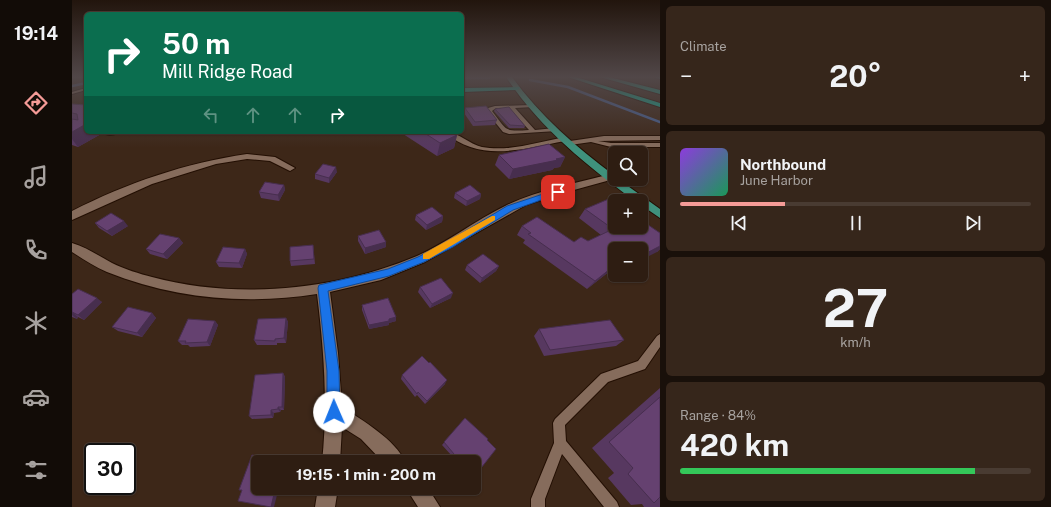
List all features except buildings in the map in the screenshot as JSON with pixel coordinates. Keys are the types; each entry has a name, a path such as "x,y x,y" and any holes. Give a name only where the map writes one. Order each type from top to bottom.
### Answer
{"highway":[{"path":"646,101 660,105"}],"main road":[{"path":"527,101 567,141 608,175"},
{"path":"623,186 660,214"}],"street":[{"path":"72,216 127,189 203,164 262,156 279,159 290,168"},
{"path":"72,248 107,268 135,279 205,293 246,294 323,288 389,272 421,260 520,204 608,178"},
{"path":"323,288 333,371 334,412 331,455"},
{"path":"334,412 367,433 389,455"},
{"path":"325,507 327,495"},
{"path":"421,495 430,507"}],"lane":[{"path":"517,116 531,106"},
{"path":"533,131 517,116 490,109 501,122 505,131 511,133 555,130"},
{"path":"452,134 480,148 503,149 604,138 660,138"},
{"path":"590,140 611,145 660,145"},
{"path":"538,507 538,499 560,443 559,422 605,378 641,365 660,339"},
{"path":"560,443 612,507"}],"waterway":[{"path":"604,101 660,122"}],"slow traffic":[{"path":"426,257 492,218"}],"route":[{"path":"334,412 330,337 323,288 349,283 389,272 421,260 510,208 532,199 558,192"}]}
